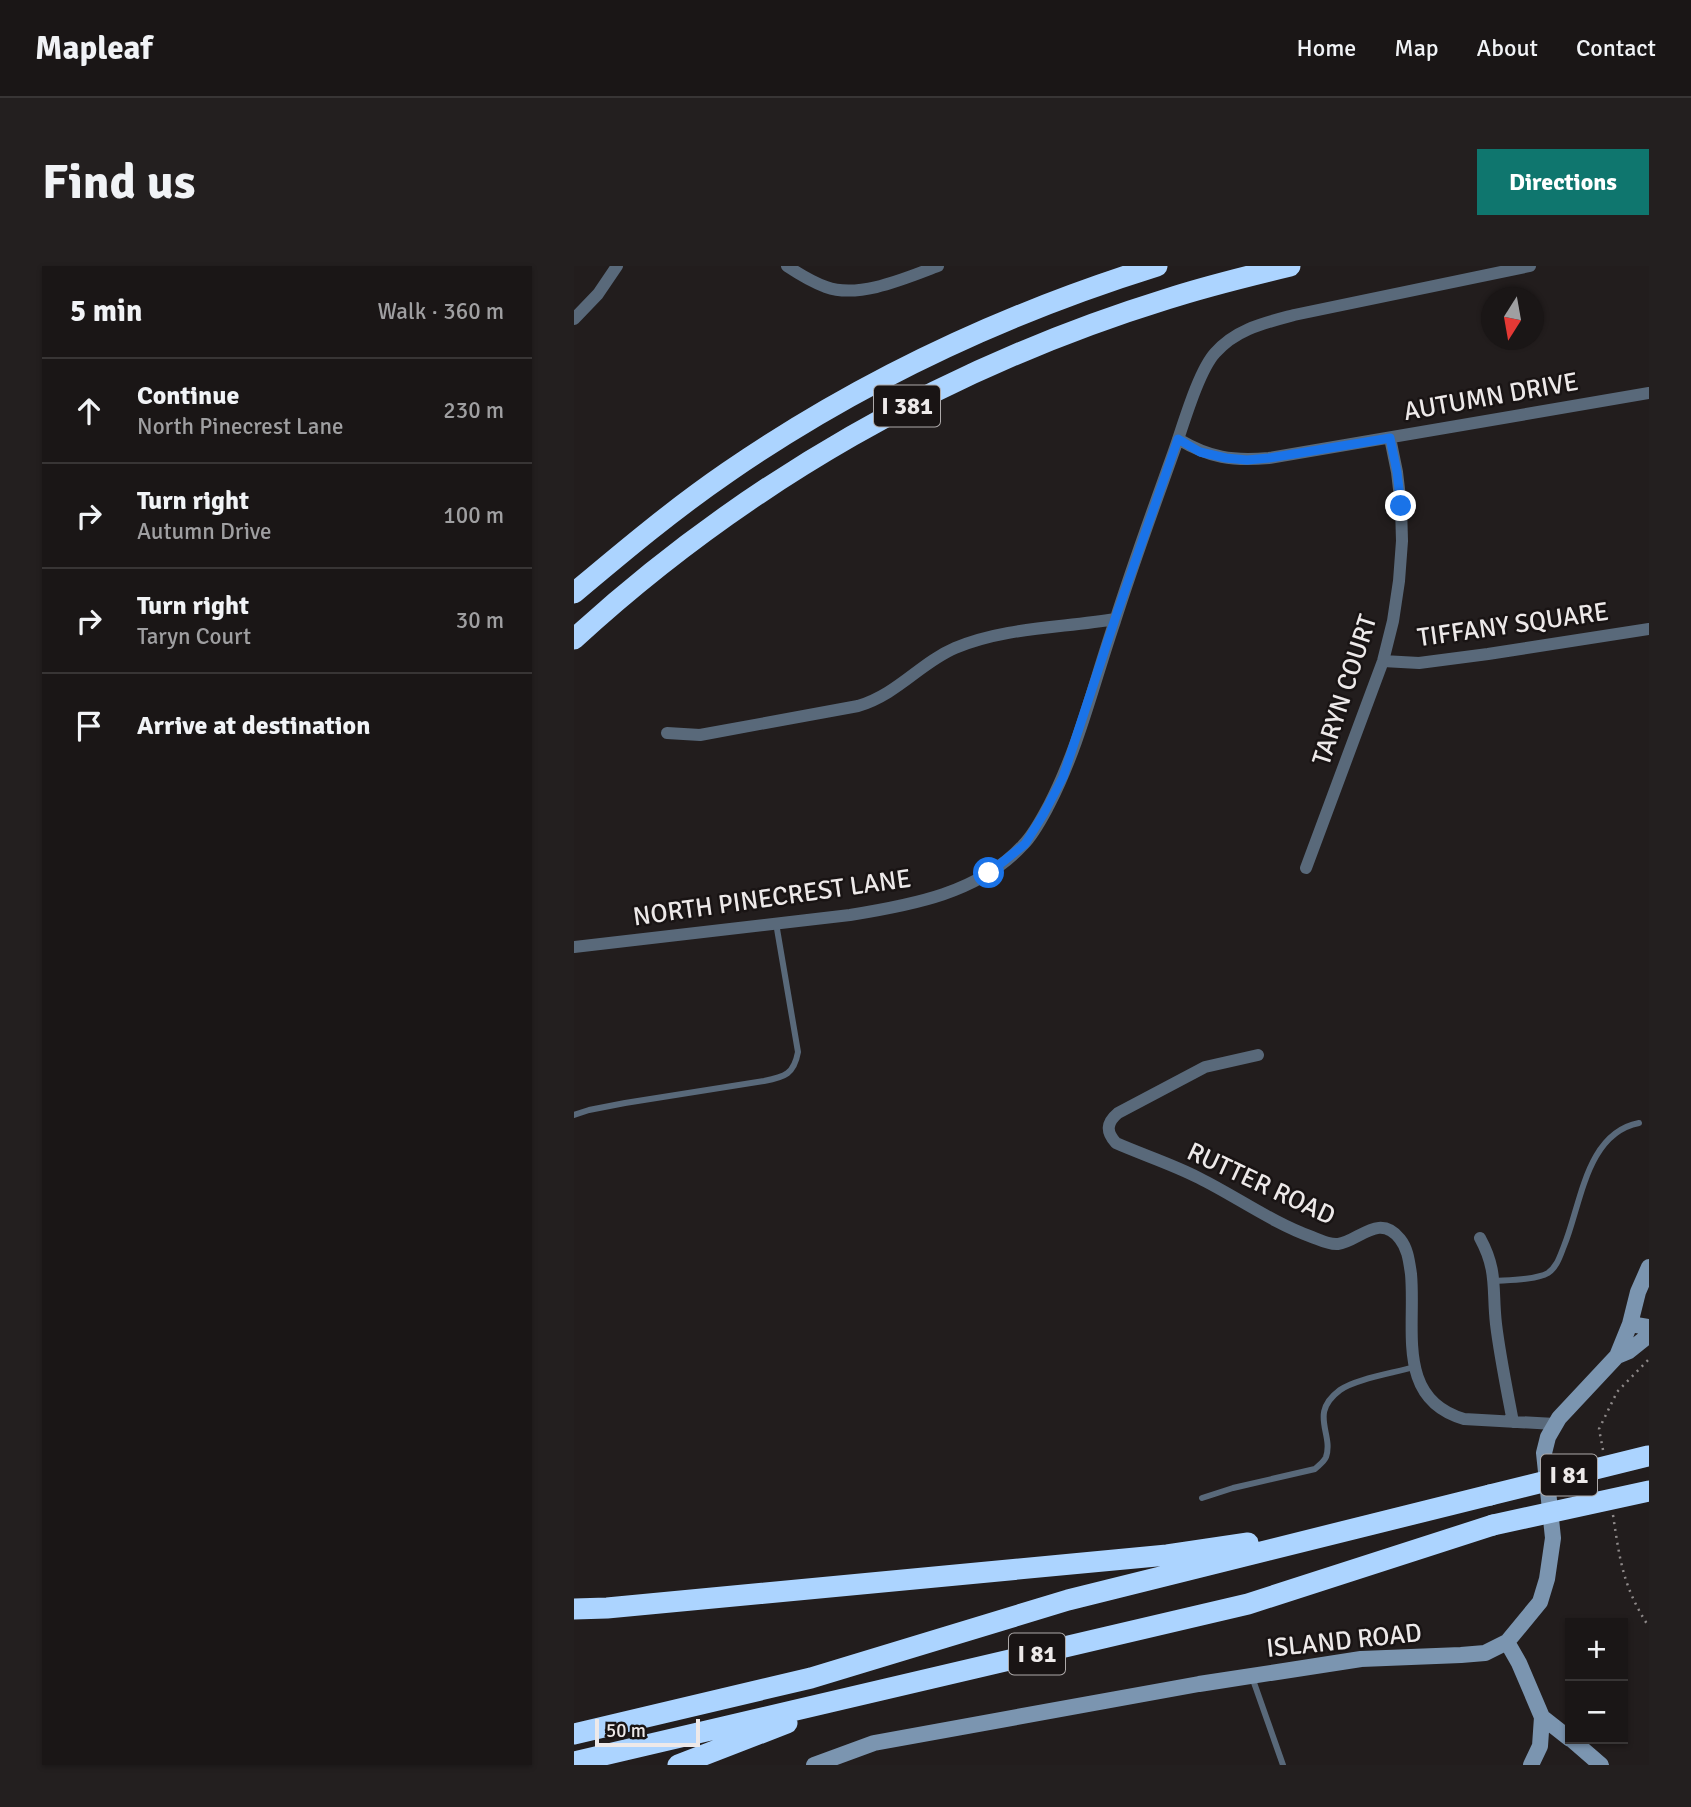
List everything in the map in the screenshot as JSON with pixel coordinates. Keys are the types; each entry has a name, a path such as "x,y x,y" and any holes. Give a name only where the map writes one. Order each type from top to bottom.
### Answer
{"highway":[{"name":"I 381","path":"574,593 659,522 718,479 774,441 833,407 961,340 1018,316 1157,266"},
{"name":"I 381","path":"574,639 652,571 698,536 777,481 882,418 960,379 1087,326 1177,296 1290,266"},
{"name":"I 81","path":"574,1734 811,1678 1068,1600 1649,1455"},
{"name":"I 81","path":"574,1762 1248,1604 1493,1525 1649,1491"},
{"path":"574,1609 1167,1555 1378,1523"},
{"path":"678,1765 860,1695"}],"street":[{"path":"574,319 598,294 617,266"},
{"path":"787,266 828,288 857,290 872,288 938,266"},
{"name":"NORTH PINECREST LANE","path":"574,947 894,908 970,885 1008,859 1025,844 1063,777 1178,439 1210,359 1229,339 1256,325 1530,266"},
{"name":"AUTUMN DRIVE","path":"1178,439 1200,452 1226,458 1269,458 1649,393"},
{"name":"TARYN COURT","path":"1307,867 1383,661 1393,621 1402,541 1399,483 1390,438"},
{"path":"667,733 700,735 858,706 881,697 942,655 972,642 1002,634 1115,619"},
{"name":"TIFFANY SQUARE","path":"1383,661 1419,663 1649,629"},
{"name":"RUTTER ROAD","path":"1258,1055 1205,1067 1118,1113 1109,1124 1110,1136 1116,1143 1199,1178 1309,1237 1340,1244 1371,1229 1392,1231 1406,1248 1409,1259 1414,1367 1420,1387 1428,1398 1438,1408 1464,1419 1555,1424"},
{"path":"1480,1238 1492,1263 1496,1325 1513,1422"},
{"path":"1531,1765 1540,1746 1542,1717 1520,1663 1507,1642 1540,1602 1547,1579 1553,1538 1544,1453 1555,1424 1617,1356 1649,1267"},
{"path":"1630,1324 1649,1327"},
{"path":"1617,1356 1629,1351 1649,1335"},
{"name":"ISLAND ROAD","path":"814,1765 874,1743 1251,1675 1360,1659 1485,1653 1507,1642"},
{"path":"1542,1717 1565,1735"},
{"path":"1576,1744 1601,1765"}],"lane":[{"path":"574,1115 625,1103 764,1082 783,1077 790,1071 796,1063 798,1052 776,923"},
{"path":"1494,1281 1544,1275 1551,1271 1557,1264 1588,1174 1602,1144 1621,1129 1639,1124"},
{"path":"1202,1498 1315,1469 1326,1457 1327,1447 1322,1423 1332,1397 1351,1384 1414,1367"},
{"path":"1251,1675 1283,1765"}],"path":[{"path":"1604,1456 1600,1429 1617,1392 1649,1359"},
{"path":"1612,1510 1625,1581 1636,1607 1649,1627"}],"route":[{"path":"989,873 1025,844 1063,777 1178,439 1200,452 1247,460 1390,438 1401,506"}]}
